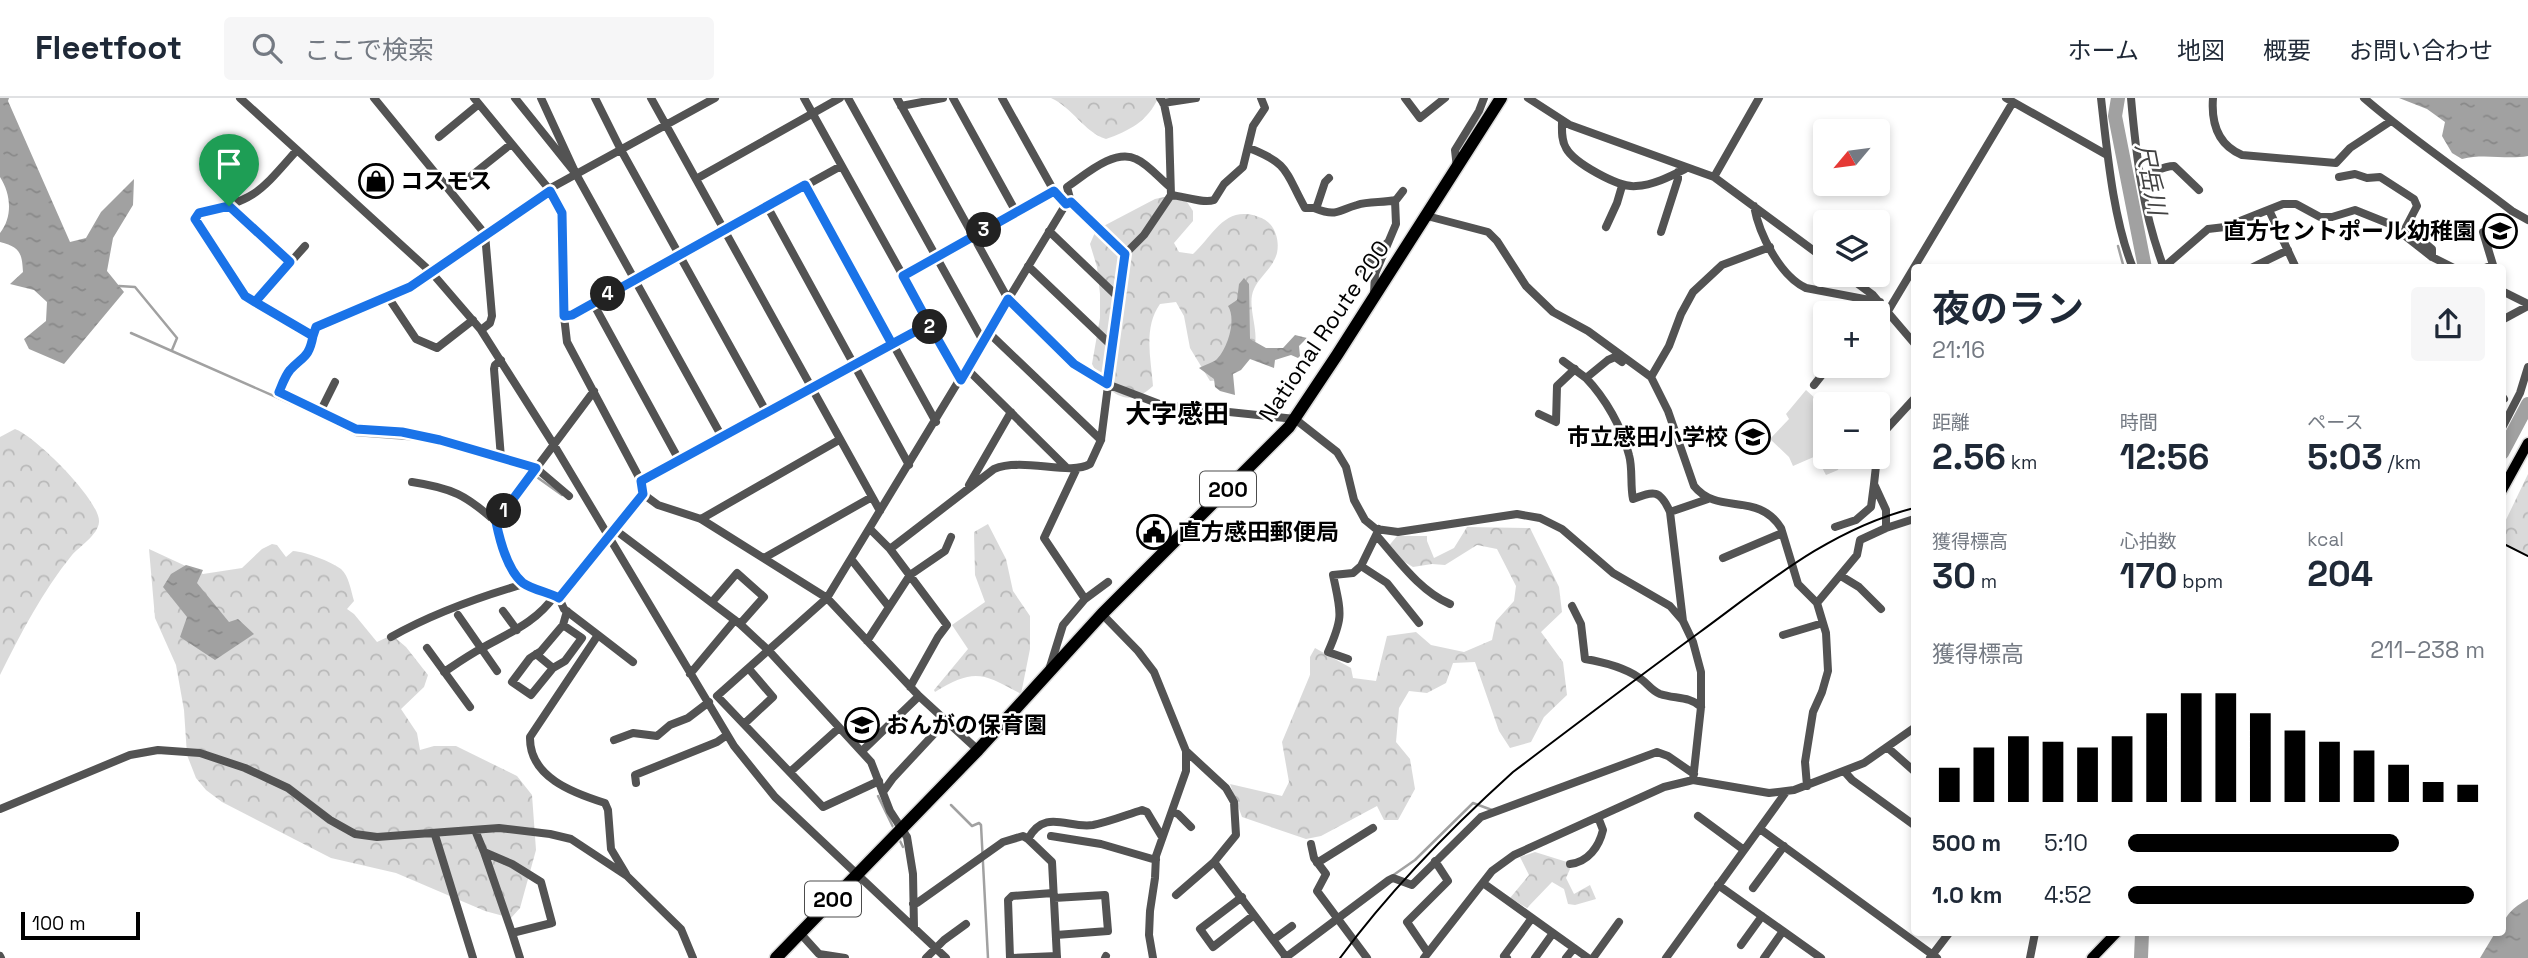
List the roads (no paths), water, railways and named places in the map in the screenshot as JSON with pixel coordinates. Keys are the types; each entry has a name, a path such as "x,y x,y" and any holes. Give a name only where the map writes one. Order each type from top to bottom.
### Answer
{"highway":[{"name":"National Route 200","path":"776,958 978,750 1102,614 1248,470 1295,419 1500,99"}],"main road":[{"path":"2506,484 2528,443"},
{"path":"2092,958 2113,936"}],"street":[{"path":"240,98 432,273 473,320 611,532 727,735 775,797 946,958"},
{"path":"374,98 485,234 492,316 491,323 481,330"},
{"path":"515,98 576,174"},
{"path":"541,98 576,174 722,437"},
{"path":"595,98 621,150 767,413"},
{"path":"651,98 880,511"},
{"path":"804,98 961,380"},
{"path":"696,179 840,98"},
{"path":"848,98 983,341"},
{"path":"943,98 899,102 1008,299 1074,364 1107,384 1162,405 1295,419 1337,452 1346,467 1354,500 1365,520 1421,585 1437,598 1450,604"},
{"path":"953,98 1016,212"},
{"path":"1002,98 1054,191 1125,254"},
{"path":"890,549 993,469 1006,464 1077,468 1090,464 1101,440 1125,254 1144,235 1170,191 1169,128 1162,100 1196,98"},
{"path":"903,276 1054,191 1068,187 1103,164 1125,157 1135,158 1170,191 1200,201 1214,200 1224,184 1243,167 1253,126 1265,108 1261,98"},
{"path":"1405,98 1420,118 1445,98"},
{"path":"1457,168 1455,150 1479,111 1483,98"},
{"path":"1528,98 1562,121 1714,177 1813,251"},
{"path":"1714,177 1759,98"},
{"path":"2101,98 2107,155 2132,264"},
{"path":"2131,98 2140,176 2163,264"},
{"path":"2213,98 2217,132 2228,149 2242,155 2336,163 2350,148 2391,121"},
{"path":"2364,98 2391,121 2528,220"},
{"path":"569,496 533,471 501,458 402,432 356,429 279,392 290,370 303,360 311,349 316,327 410,287 549,190 709,99"},
{"path":"1915,264 2010,100 2107,155"},
{"path":"439,137 476,101 549,190 562,213 566,342 641,481 643,494 658,505 701,519 827,598 910,687 978,750"},
{"path":"1562,121 1565,147 1571,155 1622,186 1637,187 1687,168"},
{"path":"471,176 511,144"},
{"path":"1249,148 1269,156 1286,168 1305,208 1337,214 1356,205 1395,200 1403,191"},
{"path":"297,150 257,194 229,206 199,213 195,219 245,296 313,336"},
{"path":"564,316 572,315 841,166"},
{"path":"2140,176 2174,166 2199,190"},
{"path":"1661,232 1678,172"},
{"path":"2339,177 2354,174 2367,178 2379,177 2414,199 2417,206 2406,228 2432,249 2432,257"},
{"path":"1314,208 1329,178"},
{"path":"805,185 936,422"},
{"path":"1606,227 1622,186"},
{"path":"614,740 633,733 657,736 670,725 688,718 749,669 827,598 1068,203 1068,187"},
{"path":"1374,294 1375,274 1396,224 1395,200"},
{"path":"2169,264 2208,229 2225,227 2283,204 2295,204 2320,216 2332,218 2355,210 2390,224 2432,257 2446,264"},
{"path":"229,206 290,262"},
{"path":"767,206 909,465"},
{"path":"1754,206 1756,219 1770,247 1795,283 1806,288 1875,301"},
{"path":"2269,210 2294,264"},
{"path":"1427,216 1488,232 1497,241 1526,286 1553,313 1588,331 1651,377 1668,411 1694,486 1708,499"},
{"path":"1049,231 1119,298"},
{"path":"2483,232 2493,264"},
{"path":"1360,272 1391,238"},
{"path":"255,302 305,246"},
{"path":"1651,377 1669,346 1693,292 1722,265 1770,247"},
{"path":"2259,264 2288,250"},
{"path":"1028,266 1112,346"},
{"path":"1890,308 1911,271"},
{"path":"1861,287 1879,301"},
{"path":"2506,293 2528,305"},
{"path":"388,297 416,339 437,348 473,320"},
{"path":"593,303 679,460"},
{"path":"2506,318 2528,305"},
{"path":"1890,313 1911,339"},
{"path":"641,481 929,324"},
{"path":"989,332 1101,440"},
{"path":"1586,378 1608,359 1615,357 1651,377"},
{"path":"501,360 494,369 501,458"},
{"path":"1563,360 1600,393 1622,436 1630,457 1633,499 1649,493 1658,494 1664,498 1670,512 1684,621 1701,672 1702,707 1693,777"},
{"path":"2506,420 2528,367"},
{"path":"967,369 1066,467"},
{"path":"1539,414 1556,422 1558,386 1575,369"},
{"path":"1814,385 1820,378"},
{"path":"320,412 335,382"},
{"path":"496,522 594,391"},
{"path":"1890,425 1911,402"},
{"path":"966,490 1011,412"},
{"path":"701,519 839,440"},
{"path":"1077,468 1044,538 1085,600"},
{"path":"1835,527 1856,520 1871,507 1876,469"},
{"path":"412,481 444,486 477,504 496,522 503,548 515,574 524,584 557,597 568,611 633,662"},
{"path":"1874,484 1886,510 1886,528"},
{"path":"444,671 517,630 557,597 643,494"},
{"path":"764,558 872,497"},
{"path":"1670,512 1708,499 1749,505 1771,515 1782,533 1798,584 1817,603 1823,623 1828,671 1813,712 1805,762 1807,786"},
{"path":"1378,533 1517,514 1540,518 1562,529 1612,573 1670,606 1684,621"},
{"path":"1817,603 1857,555 1860,540 1911,520"},
{"path":"870,529 890,549 947,625 910,687"},
{"path":"611,532 737,622 769,651 871,762 896,833 907,837 913,874 914,928"},
{"path":"1348,659 1328,652 1340,623 1333,575 1353,573 1361,566 1378,533"},
{"path":"1723,558 1782,533"},
{"path":"867,641 910,575 945,551 951,537"},
{"path":"851,559 889,607"},
{"path":"1361,566 1387,583 1419,623"},
{"path":"690,674 737,622 764,597 737,573 712,602"},
{"path":"1841,576 1859,587 1881,609"},
{"path":"1047,675 1063,625 1085,600 1108,582"},
{"path":"391,638 449,608 472,603 524,584"},
{"path":"1573,606 1581,624 1586,659 1616,666 1639,677 1649,688 1660,694 1694,700 1702,707"},
{"path":"503,611 517,630"},
{"path":"564,625 582,638 565,661 553,668 531,695 512,682 530,658 564,625 568,611"},
{"path":"1102,614 1154,672 1186,751 1186,771 1156,860 1149,935 1153,958"},
{"path":"458,615 497,671"},
{"path":"1783,635 1823,623"},
{"path":"598,635 530,737 530,751 539,766 559,785 605,803 611,849 627,876"},
{"path":"427,648 470,707"},
{"path":"536,654 553,668"},
{"path":"744,724 773,697 749,669"},
{"path":"717,696 822,807 879,781"},
{"path":"862,751 919,696"},
{"path":"883,792 946,721"},
{"path":"790,772 839,728"},
{"path":"1214,862 1285,958 1393,878 1412,885 1481,817 1657,752 1668,756 1693,777 1769,793 1786,792 1864,763 1911,730"},
{"path":"636,783 635,775 718,742 727,735"},
{"path":"1888,748 1911,768"},
{"path":"0,809 130,755 158,750 200,753 245,768 288,788 330,820 355,834 377,837 435,835 499,828 570,839 627,876 681,929 693,958"},
{"path":"1176,895 1214,862 1236,835 1234,802 1226,788 1186,751"},
{"path":"1844,771 1852,780 1911,823"},
{"path":"1435,861 1448,881 1407,922 1426,955 1500,864 1598,817 1693,777"},
{"path":"1666,958 1786,792"},
{"path":"1028,839 1033,831 1046,823 1059,820 1092,825 1142,810 1147,812 1162,837"},
{"path":"1172,812 1178,814 1191,827"},
{"path":"1698,816 1744,850"},
{"path":"1570,864 1580,863 1592,853 1603,830 1598,817"},
{"path":"1317,863 1373,828"},
{"path":"1760,829 1934,957 1947,936"},
{"path":"475,830 520,958"},
{"path":"435,835 473,958"},
{"path":"913,904 917,904 1013,837 1023,836 1052,862 1054,896 1057,957 1011,958 1008,900 1012,896 1054,896 1105,895 1108,932 1056,935"},
{"path":"1051,836 1101,844 1156,860"},
{"path":"1311,844 1317,863 1326,874 1317,891 1367,958"},
{"path":"1753,888 1784,846"},
{"path":"484,852 512,864 541,882 552,923 512,933"},
{"path":"1483,883 1590,958 1619,922"},
{"path":"1718,885 1821,958"},
{"path":"1242,897 1200,929 1213,947 1254,915"},
{"path":"1741,945 1762,916"},
{"path":"1507,958 1504,956 1532,918"},
{"path":"926,958 966,925"},
{"path":"1273,940 1292,926"},
{"path":"1764,958 1783,931"},
{"path":"800,933 817,955 845,958"},
{"path":"1535,958 1553,933"},
{"path":"2030,958 2034,936"},
{"path":"1566,958 1574,948"}],"water":[{"path":"0,98 9,98 70,242 86,238 101,212 134,179 133,205 113,238 107,271 124,292 64,364 29,349 24,339 46,321 47,302 34,290 10,284 23,272 19,252 0,242 0,233 7,220 9,205 0,177"},
{"path":"2399,98 2528,98 2528,156 2462,159 2452,153 2442,136 2445,122 2427,109"},
{"path":"1244,278 1249,284 1250,339 1266,348 1283,348 1295,335 1307,338 1299,346 1298,358 1291,355 1275,360 1274,368 1250,359 1241,370 1233,374 1235,395 1220,391 1215,387 1214,379 1199,368 1216,360 1224,349 1231,327 1231,312 1228,306 1237,300 1239,284"},
{"path":"186,565 203,570 197,583 229,622 238,619 254,634 215,660 180,637 187,617 163,587 171,574"},
{"path":"2528,899 2528,958 2480,958 2493,936 2506,936 2506,919 2518,905"}],"waterway":[{"name":"尺岳川","path":"2118,98 2115,116 2144,264"},
{"path":"2118,246 2123,264"},
{"path":"119,286 135,287 177,338 172,350"},
{"path":"131,333 356,435 421,440"},
{"path":"2506,445 2528,404"},
{"path":"427,441 527,470 562,495"},
{"path":"878,796 895,831"},
{"path":"1392,876 1415,860 1473,803 1492,810"},
{"path":"951,805 972,826 979,823 981,825 988,958"},
{"path":"898,837 903,847"},
{"name":"尺岳川","path":"2141,958 2142,936"}],"tram line":[{"path":"1340,958 1379,908 1422,861 1513,772 1750,594 1801,559 1855,529 1911,509"},
{"path":"2506,545 2528,556"}],"place":[{"name":"コスモス","path":"376,181"},
{"name":"直方セントポール幼稚園","path":"2500,231"},
{"name":"市立感田小学校","path":"1753,437"},
{"name":"直方感田郵便局","path":"1154,532"},
{"name":"おんがの保育園","path":"862,725"}],"district":[{"name":"大字感田","path":"1177,414"}]}
